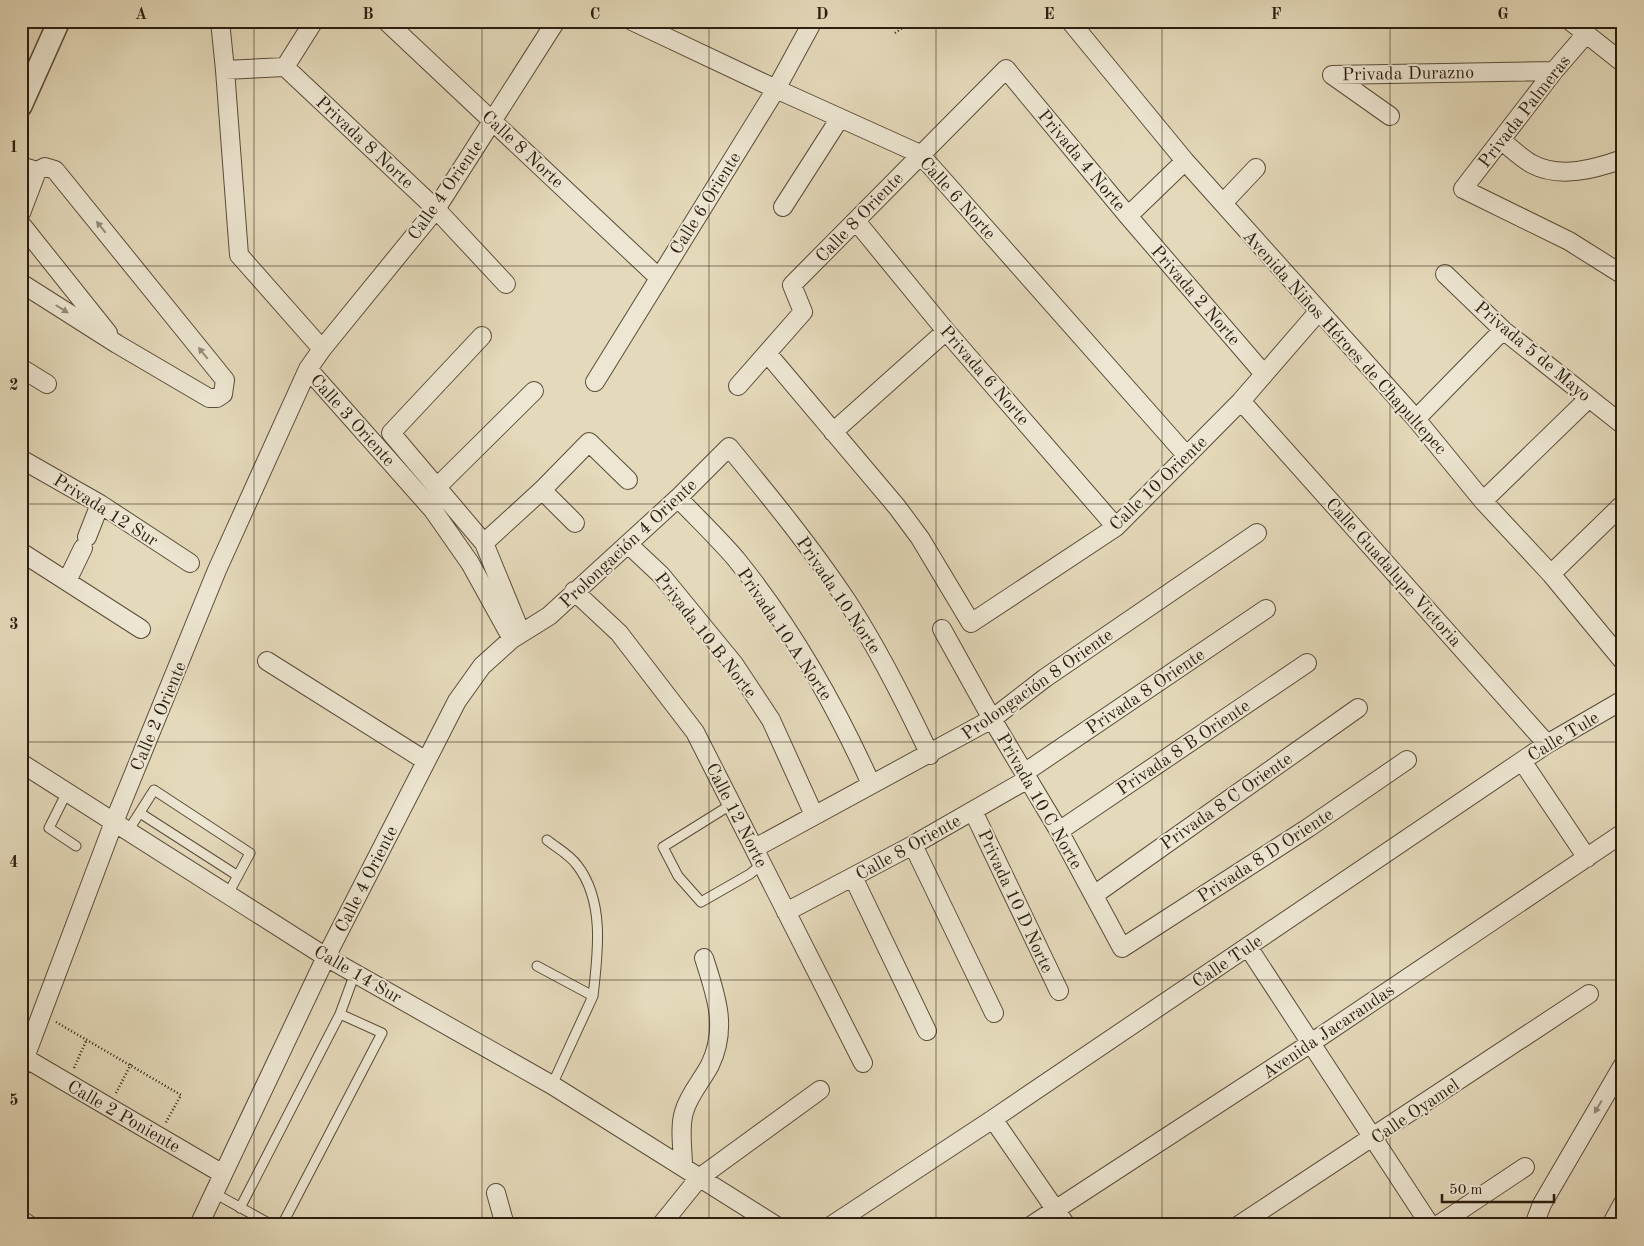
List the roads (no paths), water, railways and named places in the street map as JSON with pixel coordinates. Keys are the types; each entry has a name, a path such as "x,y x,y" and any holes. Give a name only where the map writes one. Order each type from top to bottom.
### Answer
{"street":[{"path":"21,106 59,21"},
{"name":"Calle 3 Oriente","path":"220,21 226,70 239,255 322,349 308,369 434,510 516,636"},
{"path":"226,70 285,67 314,21"},
{"name":"Calle 8 Norte","path":"386,21 658,277"},
{"name":"Calle 4 Oriente","path":"322,349 436,209 556,21"},
{"name":"Calle 6 Norte","path":"632,21 920,154 1187,456"},
{"name":"Calle 6 Oriente","path":"595,382 658,277 776,89 813,21"},
{"name":"Avenida Niños Héroes de Chapultepec","path":"1070,21 1185,161 1318,312 1416,419 1483,501 1551,574 1623,661"},
{"path":"1570,21 1623,64"},
{"name":"Privada Palmeras","path":"1586,34 1554,71 1463,189 1569,241 1623,275"},
{"name":"Privada 8 Norte","path":"285,67 436,209 506,284"},
{"name":"Privada 4 Norte","path":"1006,69 1128,216 1185,161"},
{"name":"Calle 8 Oriente","path":"738,386 803,312 792,285 1006,69"},
{"name":"Privada Durazno","path":"1390,116 1332,75 1554,71"},
{"path":"783,207 840,118"},
{"path":"1501,140 1532,164 1551,170 1592,170 1623,159"},
{"path":"21,213 29,168 45,167 55,170 225,380 226,390 221,396 209,398 117,344 21,283"},
{"path":"1223,203 1256,168"},
{"name":"Privada 2 Norte","path":"1128,216 1264,374"},
{"name":"Privada 6 Norte","path":"856,221 946,331 1116,527"},
{"path":"21,224 117,344"},
{"name":"Privada 5 de Mayo","path":"1446,274 1503,330 1623,425"},
{"name":"Calle 10 Oriente","path":"833,432 897,507 920,538 971,623 1116,527 1241,401 1318,312"},
{"path":"1416,419 1503,330"},
{"path":"768,353 833,432 946,331"},
{"path":"482,336 391,433 438,486 484,543 516,636"},
{"path":"21,368 48,384"},
{"name":"Calle 2 Oriente","path":"23,1063 42,1013 121,827 217,570 308,369"},
{"path":"438,486 534,391"},
{"path":"1483,501 1588,399"},
{"name":"Calle Guadalupe Victoria","path":"1241,401 1547,744"},
{"path":"484,543 542,490 589,442 628,480"},
{"name":"Prolongación 4 Oriente","path":"516,636 549,616 574,591 678,498 729,447"},
{"name":"Privada 10 Norte","path":"729,447 786,516 848,602 889,671 930,755"},
{"name":"Privada 12 Sur","path":"21,459 100,504 190,563"},
{"path":"542,490 575,523"},
{"name":"Privada 10 A Norte","path":"678,498 734,558 772,607 806,657 832,702 871,784"},
{"path":"67,581 100,504"},
{"path":"1551,574 1623,504"},
{"name":"Prolongación 8 Oriente","path":"758,856 814,815 930,755 992,720 1045,678 1257,533"},
{"name":"Privada 10 B Norte","path":"628,544 661,575 734,664 771,720 814,815"},
{"path":"21,552 140,629"},
{"name":"Calle 12 Norte","path":"574,591 619,634 695,732 863,1063"},
{"name":"Privada 8 Oriente","path":"1026,776 1266,609"},
{"name":"Privada 10 C Norte","path":"942,628 992,720 1059,831 1122,948"},
{"name":"Calle 4 Oriente","path":"199,1225 326,957 457,701 482,666 516,636"},
{"path":"267,661 426,761"},
{"name":"Privada 8 B Oriente","path":"1059,831 1307,663"},
{"name":"Calle Tule","path":"832,1225 993,1119 1547,744 1623,700"},
{"name":"Privada 8 C Oriente","path":"1094,894 1358,708"},
{"name":"Privada 8 D Oriente","path":"1122,948 1308,828 1408,760"},
{"path":"1522,761 1587,858"},
{"name":"Calle 14 Sur","path":"21,763 326,957 552,1085 775,1225"},
{"name":"Calle 8 Oriente","path":"786,912 973,811 1026,776"},
{"name":"Privada 10 D Norte","path":"973,811 1059,991"},
{"name":"Avenida Jacarandas","path":"1032,1225 1311,1043 1623,833"},
{"path":"913,845 994,1013"},
{"path":"853,877 927,1031"},
{"path":"1248,947 1430,1225"},
{"path":"683,1166 683,1115 688,1098 710,1065 720,1034 717,997 704,958"},
{"name":"Calle Oyamel","path":"1239,1225 1374,1138 1589,994"},
{"name":"Calle 2 Poniente","path":"23,1063 67,1083 223,1174"},
{"path":"1534,1225 1542,1204 1623,1065"},
{"path":"662,1225 699,1178 820,1090"},
{"path":"993,1119 1066,1225"},
{"path":"1438,1225 1525,1167"},
{"path":"496,1193 505,1225"},
{"path":"1611,1225 1623,1203"},
{"path":"21,1220 29,1225"}],"lane":[{"path":"121,827 140,813 154,790 250,853 228,894"},
{"path":"67,792 49,828 76,846"},
{"path":"732,804 663,847 678,876 701,902 750,874 758,856"},
{"path":"140,813 238,876"},
{"path":"547,840 577,864 588,885 595,908 599,947 593,996 552,1085"},
{"path":"537,966 593,996"},
{"path":"240,1208 340,1014 355,973"},
{"path":"282,1225 382,1033 340,1014"},
{"path":"214,1193 272,1225"}]}
